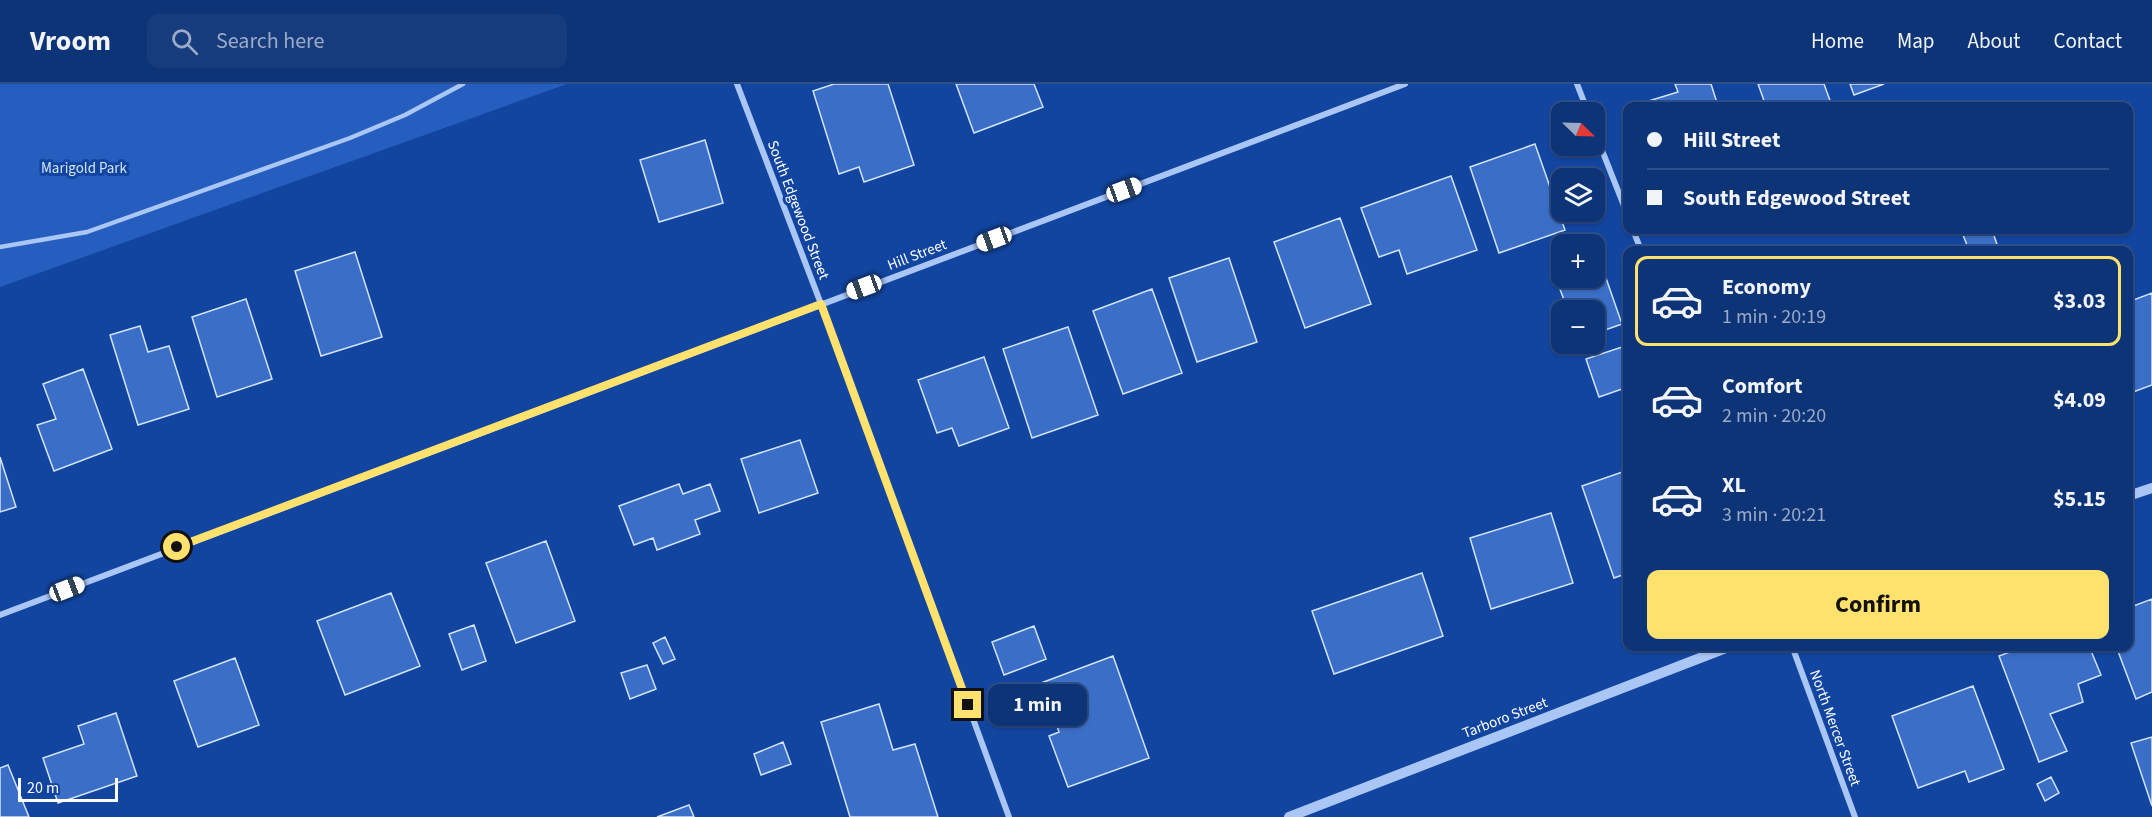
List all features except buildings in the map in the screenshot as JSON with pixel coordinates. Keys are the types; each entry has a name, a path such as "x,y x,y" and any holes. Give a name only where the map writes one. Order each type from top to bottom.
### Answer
{"street":[{"name":"South Edgewood Street","path":"737,84 821,304 1009,817"},
{"name":"Hill Street","path":"0,615 1405,84"},
{"path":"1577,84 1584,102"},
{"path":"1604,156 1623,203"},
{"path":"2133,494 2152,488"},
{"name":"Tarboro Street","path":"1289,817 1718,651"},
{"name":"North Mercer Street","path":"1794,651 1855,817"}],"lane":[{"path":"0,247 87,232 351,138 405,115 463,84"}],"green space":[{"name":"Marigold Park","path":"0,84 567,84 0,287"}],"route":[{"path":"177,547 821,304 968,705"}]}
